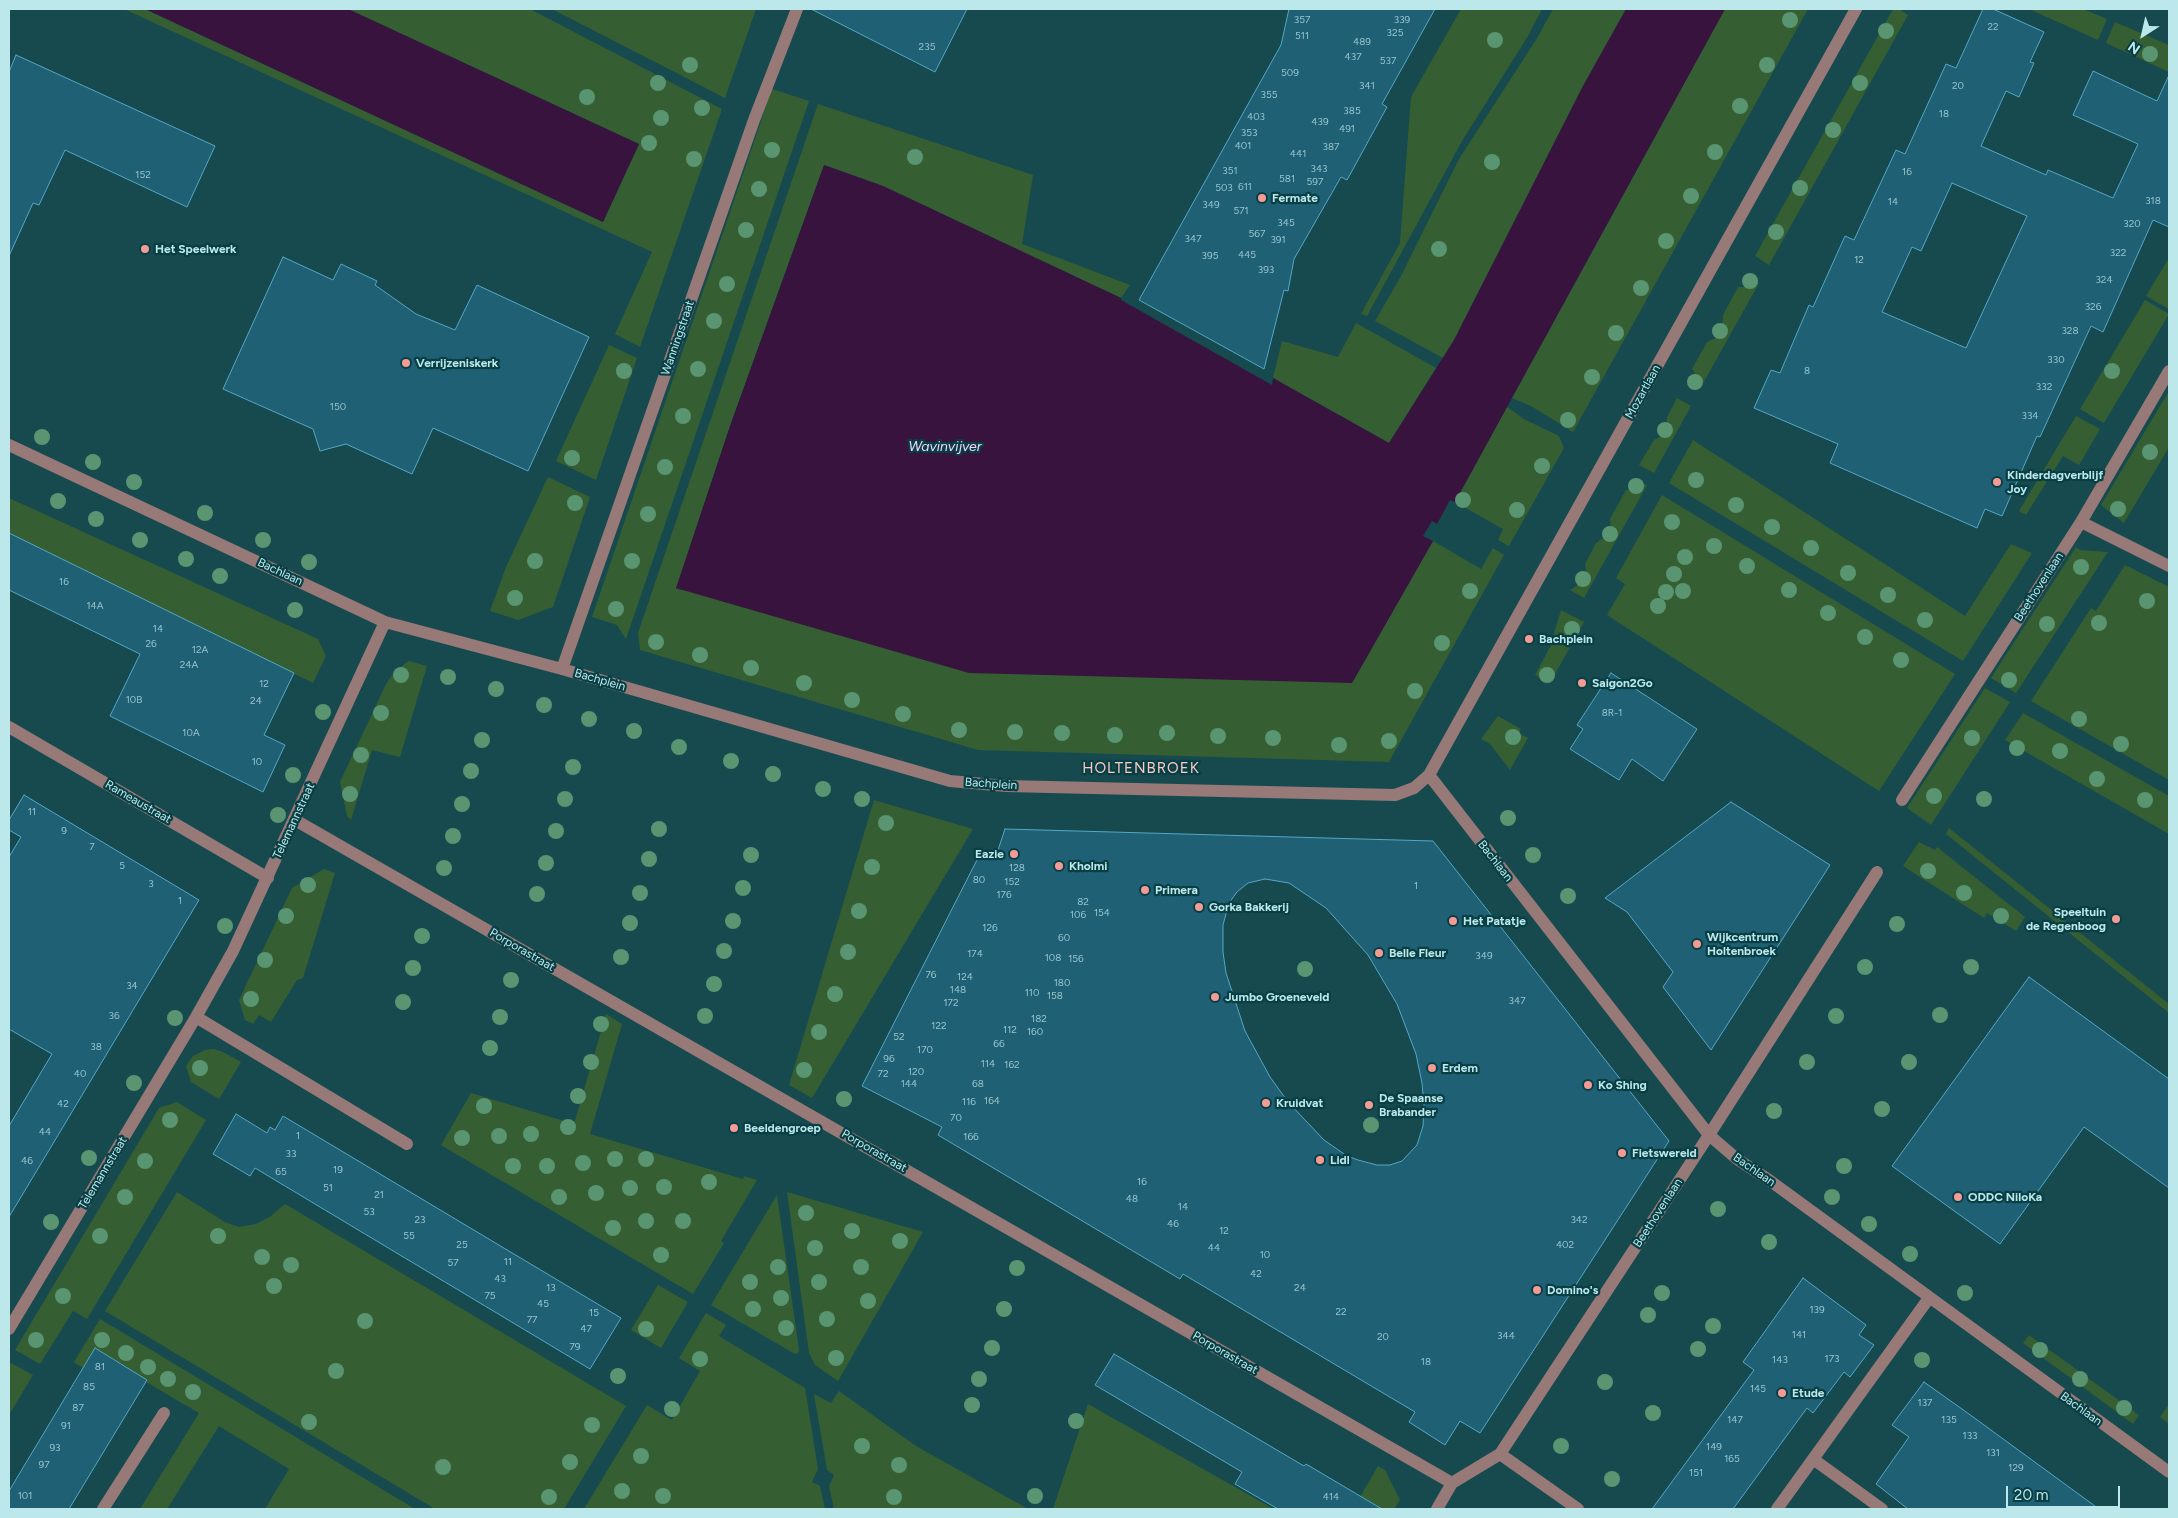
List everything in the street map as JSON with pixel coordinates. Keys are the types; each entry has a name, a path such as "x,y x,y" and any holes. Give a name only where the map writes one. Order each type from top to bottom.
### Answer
{"street":[{"name":"Wanningstraat","path":"562,669 754,120 797,9"},
{"name":"Mozartlaan","path":"1429,776 1856,9"},
{"name":"Beethovenlaan","path":"1902,800 2081,522 2169,371"},
{"name":"Bachlaan","path":"9,445 385,622 562,669"},
{"path":"2081,522 2169,566"},
{"name":"Telemannstraat","path":"9,1329 196,1017 233,951 385,622"},
{"name":"Bachplein","path":"562,669 950,781 1006,786 1394,795 1414,788 1429,776"},
{"name":"Rameaustraat","path":"9,727 268,878"},
{"name":"Bachlaan","path":"1429,776 1709,1135 1737,1159 1769,1180 2169,1472"},
{"name":"Porporastraat","path":"295,820 1452,1483"},
{"name":"Beethovenlaan","path":"1437,1509 1452,1483 1500,1454 1709,1135 1877,872"},
{"path":"196,1017 407,1144"},
{"path":"1777,1509 1929,1298"},
{"path":"103,1509 164,1413"},
{"path":"1500,1454 1578,1509"},
{"path":"1813,1459 1882,1509"}],"green space":[{"path":"124,9 145,9 603,222 639,144 348,9 530,9 722,109 640,347 615,334 652,252"},
{"path":"552,9 756,9 725,98"},
{"path":"1461,9 1542,9 1528,36 1462,141 1367,316 1361,314 1400,243 1411,97"},
{"path":"1553,9 1626,9 1583,86 1454,340 1443,358 1375,321 1401,276 1459,159 1536,40"},
{"path":"1725,9 1808,9 1573,432 1531,406 1512,398"},
{"path":"1893,9 1899,9 1908,15 1769,265 1755,256"},
{"path":"2029,9 2083,9 2107,19 2098,40"},
{"path":"2115,22 2169,45 2169,72 2106,43"},
{"path":"772,89 809,101 626,639 617,625 592,617"},
{"path":"818,104 1033,175 1022,244 1130,285 1121,298 883,186 824,165 730,426 676,589 1352,683 1433,541 1481,569 1493,548 1504,555 1389,762 978,750 640,650 638,633"},
{"path":"2169,258 2169,309 2146,296"},
{"path":"1752,279 1759,283 1701,387 1694,383 1695,373 1692,369 1707,342 1718,337 1722,332 1723,315 1738,287 1745,287"},
{"path":"2145,300 2169,314 2104,423 2080,409"},
{"path":"1356,323 1436,368 1389,443 1273,378 1282,341 1338,357"},
{"path":"609,345 637,358 596,480 556,461"},
{"path":"2169,391 2169,447 2124,523 2101,505"},
{"path":"1677,398 1691,406 1654,473 1639,465 1654,440 1662,436 1666,431 1667,417"},
{"path":"1507,407 1524,419 1559,436 1564,448 1509,546 1498,540 1503,529 1455,502"},
{"path":"2076,416 2100,429 2079,465 2063,456 2026,515 2019,511"},
{"path":"1693,440 1965,616 2011,544 2032,553 1963,661 1669,483"},
{"path":"548,477 590,497 553,607 518,620 490,611 506,567"},
{"path":"1641,482 1647,485 1584,598 1570,590 1581,583 1587,575 1585,564 1596,543 1609,534 1611,529 1610,519 1626,490 1633,490"},
{"path":"1662,495 1955,674 1879,791 1607,615 1625,584 1616,578"},
{"path":"9,498 318,639 326,656 313,683 9,533"},
{"path":"2076,547 2080,550 2108,552 2016,693 1991,678"},
{"path":"2125,565 2169,587 2169,780 2031,701 2091,608 2096,611"},
{"path":"1561,610 1584,622 1550,683 1535,675 1550,647"},
{"path":"409,661 427,666 400,757 372,750 351,820 347,816 340,782 386,684 395,671"},
{"path":"1985,688 2010,702 1931,825 1907,808"},
{"path":"2023,713 2169,796 2169,834 2005,740"},
{"path":"1498,716 1521,729 1519,733 1528,738 1510,770 1490,744 1481,739"},
{"path":"874,800 973,829 812,1098 789,1085"},
{"path":"1949,828 2169,1004 2169,1013 1946,834"},
{"path":"1919,842 1935,850 1937,847 2025,917 2016,931 1987,913 1984,918 1903,866"},
{"path":"324,869 335,873 303,978 297,980 271,1022 259,1015 253,1024 245,1020 239,1000 292,888"},
{"path":"606,1014 622,1024 590,1134 743,1179 744,1176 757,1180 721,1241 724,1243 693,1294 441,1145 471,1093 574,1124"},
{"path":"214,1049 241,1062 219,1099 191,1082 186,1066 193,1056 205,1050"},
{"path":"177,1102 206,1120 87,1319 73,1311 40,1364 15,1350 159,1108"},
{"path":"177,1192 225,1222 239,1227 256,1224 271,1216 285,1204 626,1406 564,1509 435,1509 105,1311"},
{"path":"787,1192 923,1232 838,1381 815,1365 809,1353"},
{"path":"777,1195 799,1350 795,1354 711,1305"},
{"path":"658,1285 688,1302 661,1348 631,1330"},
{"path":"706,1313 726,1325 719,1336 805,1388 818,1469 812,1482 820,1486 825,1509 584,1509 647,1405 672,1420 700,1371 679,1358"},
{"path":"100,1319 415,1509 265,1509 289,1469 219,1426 167,1509 140,1509 199,1413 146,1382 147,1380 95,1348 83,1368 74,1362"},
{"path":"2029,1335 2139,1415 2133,1424 2023,1343"},
{"path":"9,1362 33,1375 9,1415"},
{"path":"839,1391 916,1446 1028,1509 834,1509 829,1486 834,1475 827,1470 814,1394 831,1403"},
{"path":"1088,1404 1272,1508 1053,1509"},
{"path":"2169,1404 2169,1424 2160,1417"},
{"path":"1378,1466 1385,1470 1400,1500 1394,1509 1353,1509"}],"water":[{"path":"145,9 348,9 639,144 603,222"},
{"name":"Wavinvijver","path":"1626,9 1725,9 1455,502 1450,500 1437,524 1432,521 1423,536 1433,541 1352,683 969,673 676,588 730,426 824,165 883,186 1121,298 1121,300 1272,385 1273,378 1389,443 1454,340 1583,86"}],"building":[{"path":"811,9 967,9 935,72"},
{"name":"Fermate","path":"1289,9 1435,9 1382,104 1387,107 1347,180 1341,177 1294,259 1288,291 1284,290 1264,369 1139,300 1281,45"},
{"path":"1983,9 1993,9 2044,32 2030,62 2034,63 2019,97 2006,91 1981,146 2046,175 2048,170 2113,198 2138,144 2073,115 2093,71 2157,101 2169,75 2169,227 2153,220 2103,332 2091,326 2040,437 2037,436 2002,516 1985,509 1977,528 1830,463 1838,444 1754,408 1771,370 1780,373 1809,305 1813,307 1845,236 1854,240 1896,150 1905,154 1946,64 1956,68","holes":["1952,183 2027,216 1966,348 1882,312 1912,247 1921,251"]},
{"path":"16,55 215,146 187,207 65,150 39,205 33,203 9,256 9,72"},
{"name":"Verrijzeniskerk","path":"283,257 333,280 341,264 377,281 375,285 416,314 455,330 477,285 589,337 528,471 433,428 412,474 346,444 320,451 313,429 223,389"},
{"path":"9,533 294,673 264,735 285,745 263,792 110,716 140,654 9,590"},
{"path":"1611,673 1697,729 1663,781 1632,759 1619,780 1570,749 1583,729 1577,725"},
{"path":"24,795 199,900 9,1217 9,1126 52,1054 9,1029 9,857 21,837 9,830 9,820"},
{"path":"1731,802 1830,865 1711,1050 1663,987 1673,972 1627,912 1605,898"},
{"path":"1005,829 1433,841 1669,1141 1480,1433 1460,1421 1445,1445 1409,1422 1415,1412 1183,1274 1180,1279 938,1135 942,1127 862,1086 981,852 996,856","holes":["1265,879 1289,883 1326,908 1368,955 1397,1004 1416,1054 1422,1083 1424,1106 1423,1126 1417,1145 1402,1161 1390,1165 1377,1165 1358,1160 1347,1156 1324,1140 1288,1102 1270,1077 1245,1031 1226,973 1223,952 1223,925 1229,903 1237,892 1248,883"]},
{"path":"2029,977 2169,1079 2169,1188 2084,1127 2000,1244 1892,1166"},
{"path":"236,1114 267,1133 270,1127 275,1130 283,1116 621,1318 590,1369 255,1168 250,1176 213,1154"},
{"name":"Etude","path":"1803,1278 1866,1325 1859,1335 1874,1345 1850,1377 1844,1372 1813,1413 1807,1408 1733,1509 1652,1509 1754,1370 1743,1362"},
{"path":"95,1348 147,1380 69,1509 9,1509 9,1491"},
{"path":"1114,1354 1304,1466 1306,1464 1382,1509 1278,1509 1235,1484 1242,1472 1095,1385"},
{"path":"1924,1382 2099,1509 1908,1509 1876,1484 1909,1437 1892,1425"}],"place":[{"name":"Fermate","path":"1262,198"},
{"name":"Het Speelwerk","path":"145,249"},
{"name":"Verrijzeniskerk","path":"406,363"},
{"name":"Kinderdagverblijf Joy","path":"1997,482"},
{"name":"Bachplein","path":"1529,639"},
{"name":"Saigon2Go","path":"1582,683"},
{"name":"Eazie","path":"1014,854"},
{"name":"Kholmi","path":"1059,866"},
{"name":"Primera","path":"1145,890"},
{"name":"Gorka Bakkerij","path":"1199,907"},
{"name":"Speeltuin de Regenboog","path":"2116,919"},
{"name":"Het Patatje","path":"1453,921"},
{"name":"Wijkcentrum Holtenbroek","path":"1697,944"},
{"name":"Belle Fleur","path":"1379,953"},
{"name":"Jumbo Groeneveld","path":"1215,997"},
{"name":"Erdem","path":"1432,1068"},
{"name":"Ko Shing","path":"1588,1085"},
{"name":"Kruidvat","path":"1266,1103"},
{"name":"De Spaanse Brabander","path":"1369,1105"},
{"name":"Beeldengroep","path":"734,1128"},
{"name":"Fietswereld","path":"1622,1153"},
{"name":"Lidl","path":"1320,1160"},
{"name":"ODDC NiloKa","path":"1958,1197"},
{"name":"Domino's","path":"1537,1290"},
{"name":"Etude","path":"1782,1393"}],"district":[{"name":"HOLTENBROEK","path":"1141,769"}]}
